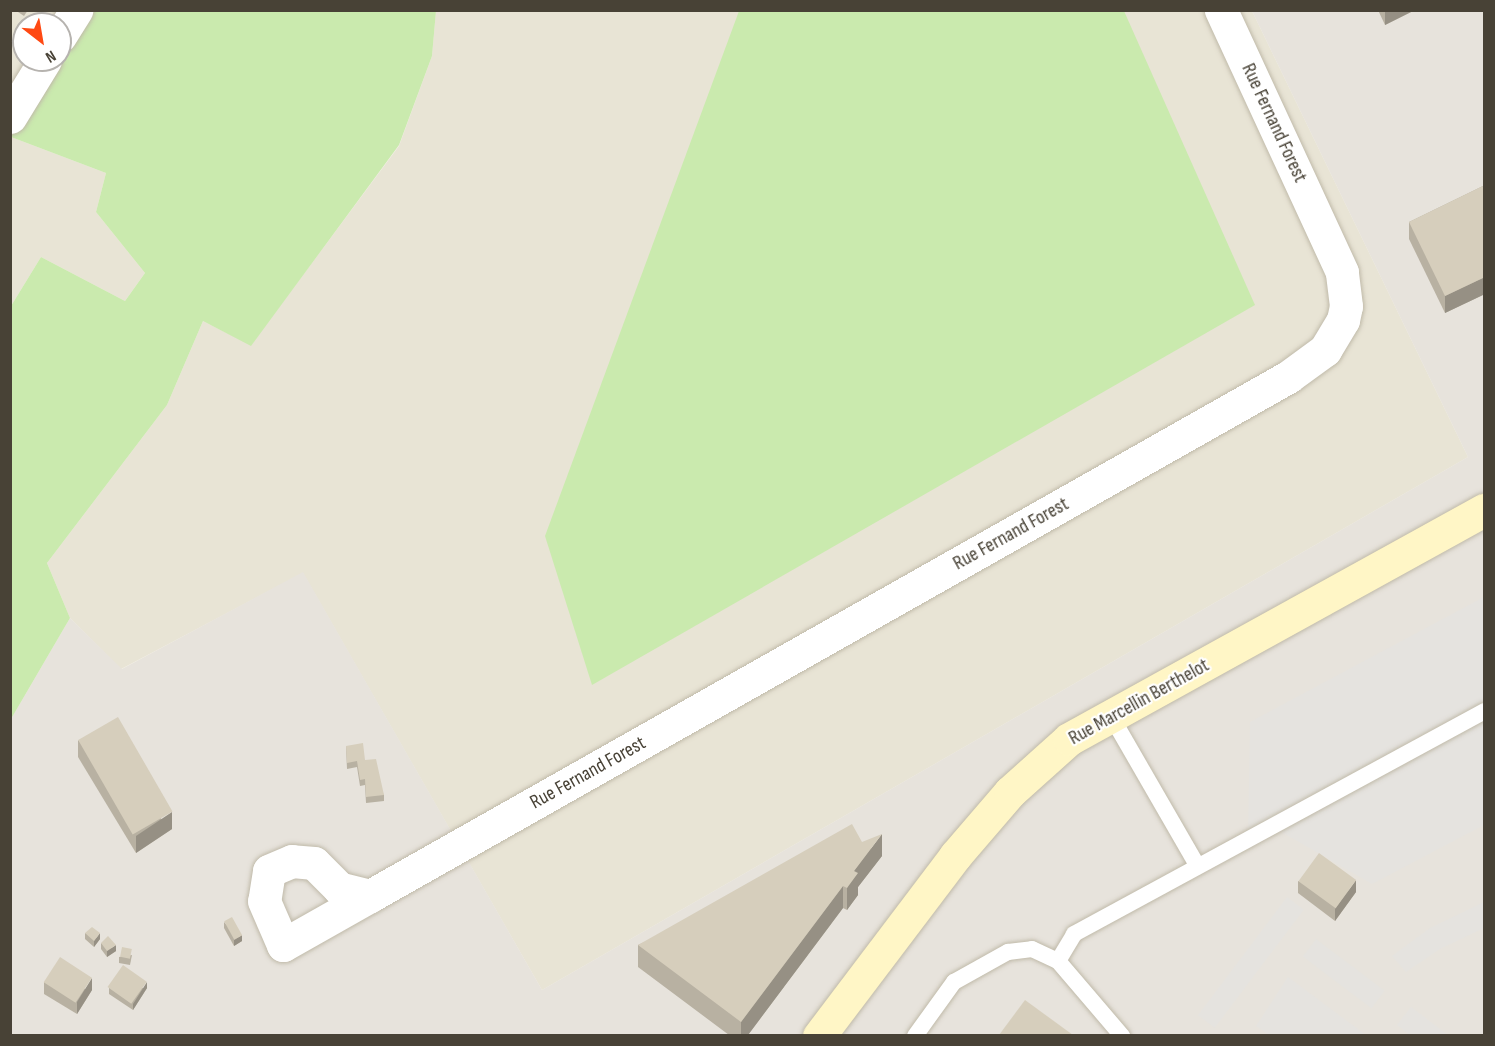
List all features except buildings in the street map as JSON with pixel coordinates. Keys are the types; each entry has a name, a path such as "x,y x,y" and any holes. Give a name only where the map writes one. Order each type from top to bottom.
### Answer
{"street":[{"name":"Rue Fernand Forest","path":"370,896 1280,382 1325,350 1343,320 1346,306 1342,273 1221,10"},
{"path":"10,117 38,72"},
{"name":"Rue Marcellin Berthelot","path":"819,1035 955,856 1010,792 1069,739 1485,510"}],"lane":[{"path":"1059,961 1074,934 1197,865 1485,711"},
{"path":"1111,716 1197,865"},
{"path":"915,1035 954,982 1008,952 1032,949 1059,961 1122,1035"}],"shaded area":[{"path":"11,11 86,11 72,34 72,12 12,12 12,72 49,72 11,135"},
{"path":"436,11 1252,11 1468,457 542,990 303,573 121,669 70,618 47,563 167,405 203,321 251,345 399,146 432,56"},
{"path":"1252,11 1484,11 1484,1035 11,1036 11,719 70,618 122,669 303,572 542,990 1468,457"},
{"path":"11,137 106,173 96,212 145,273 125,301 41,257 11,306"},
{"path":"1484,597 1484,825 1372,884 1271,826 1248,838 1250,722"},
{"path":"1287,897 1304,910 1215,1028 1198,1015"},
{"path":"1484,902 1484,928 1440,949 1406,972 1392,956 1430,928"},
{"path":"1316,939 1385,991 1371,1008 1303,957"},
{"path":"1288,977 1366,1035 1269,1035 1256,1026"},
{"path":"1411,1007 1448,1035 1410,1035 1397,1025"}],"green space":[{"path":"86,11 436,11 432,56 399,145 251,346 203,321 167,405 47,563 70,618 11,719 11,306 41,257 125,301 145,273 96,212 106,173 11,137 49,72 72,72 72,34"},
{"path":"739,11 1124,11 1255,305 592,685 545,536"}]}
